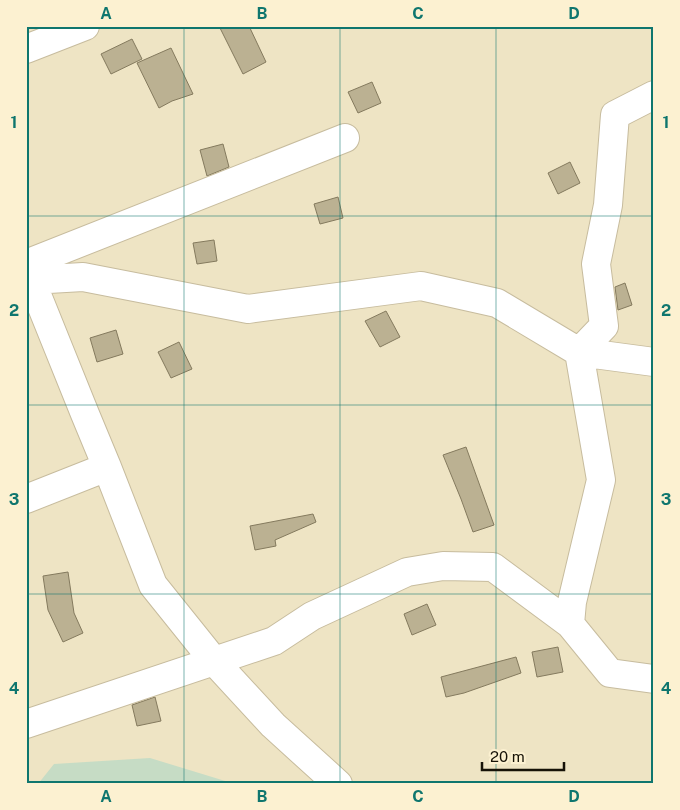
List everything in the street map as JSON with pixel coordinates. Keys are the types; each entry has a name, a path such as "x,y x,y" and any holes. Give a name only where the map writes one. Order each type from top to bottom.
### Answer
{"street":[{"path":"26,49 85,26"},
{"path":"579,352 604,326 596,264 608,205 615,115 654,95"},
{"path":"26,264 345,138"},
{"path":"338,784 273,725 214,661 153,585 31,280 83,277 248,309 421,286 497,303 579,352 654,362"},
{"path":"570,624 572,602 601,480 579,352"},
{"path":"26,499 107,467"},
{"path":"26,724 274,641 312,616 407,572 443,566 493,566 570,624 610,673 654,680"}],"green space":[{"path":"150,758 235,784 38,784 54,764"}],"building":[{"path":"219,26 249,26 266,62 243,74"},
{"path":"132,39 142,59 111,74 101,54"},
{"path":"171,48 193,94 172,101 159,108 137,63"},
{"path":"372,82 381,103 358,113 348,92"},
{"path":"223,144 229,167 207,176 200,150"},
{"path":"570,162 580,183 558,194 548,173"},
{"path":"338,197 343,218 320,224 314,204"},
{"path":"214,240 217,261 197,264 193,243"},
{"path":"625,283 632,305 618,310 615,287"},
{"path":"386,311 400,337 380,347 365,321"},
{"path":"116,330 123,354 97,362 90,338"},
{"path":"179,342 192,369 171,378 158,352"},
{"path":"466,447 494,525 473,532 443,455"},
{"path":"313,514 316,522 275,540 276,546 255,550 250,526"},
{"path":"68,572 74,613 83,633 63,642 48,610 43,576"},
{"path":"427,604 436,625 412,635 404,614"},
{"path":"558,647 563,672 537,677 532,652"},
{"path":"516,657 521,673 464,693 446,697 441,677"},
{"path":"155,697 161,721 137,726 132,705"}]}
